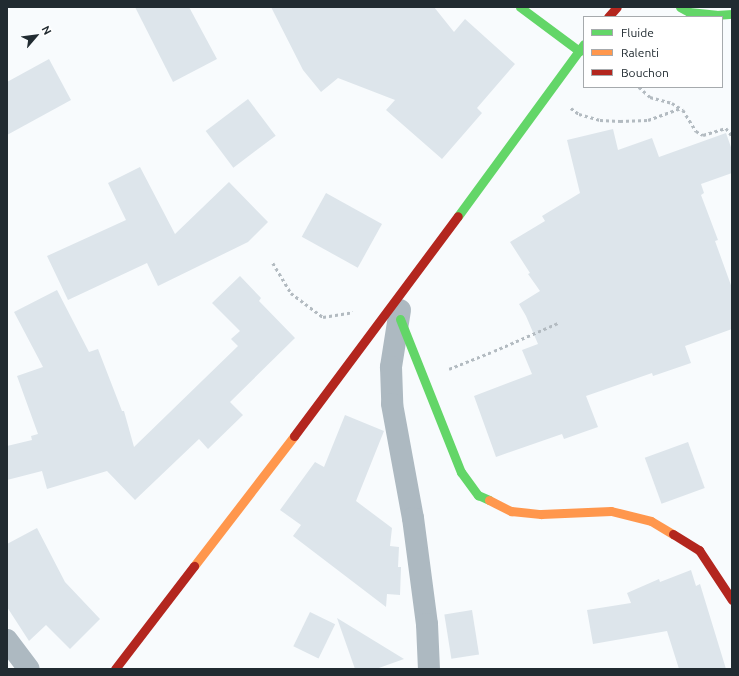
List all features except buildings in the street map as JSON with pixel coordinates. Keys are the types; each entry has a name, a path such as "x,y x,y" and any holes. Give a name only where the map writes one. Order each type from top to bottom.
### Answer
{"street":[{"path":"115,669 400,295 581,48 520,7"},
{"path":"609,16 617,7"},
{"path":"680,7 689,12 716,15 732,14"},
{"path":"400,295 400,319 391,367 392,404 413,518 427,624 429,669"},
{"path":"400,319 461,472 478,495 511,511 541,514 611,511 651,521 699,550 732,600"},
{"path":"7,640 29,669"}],"path":[{"path":"640,88 650,97 681,108 696,131 704,135 726,128 732,136"},
{"path":"549,91 579,114 600,120 648,120 681,108"},
{"path":"273,263 291,293 323,317 359,311"},
{"path":"413,353 439,372 494,351 558,323"}],"traffic: fast":[{"path":"520,7 579,51"},
{"path":"680,7 689,12 716,15 732,14"},
{"path":"458,216 583,45"},
{"path":"400,319 461,472 478,495 489,500"}],"traffic: slow":[{"path":"194,566 294,436"},
{"path":"489,500 511,511 541,514 611,511 651,521 673,534"}],"traffic: jam":[{"path":"609,16 617,7"},
{"path":"294,436 458,216"},
{"path":"673,534 699,550 732,600"},
{"path":"115,669 194,566"}]}
